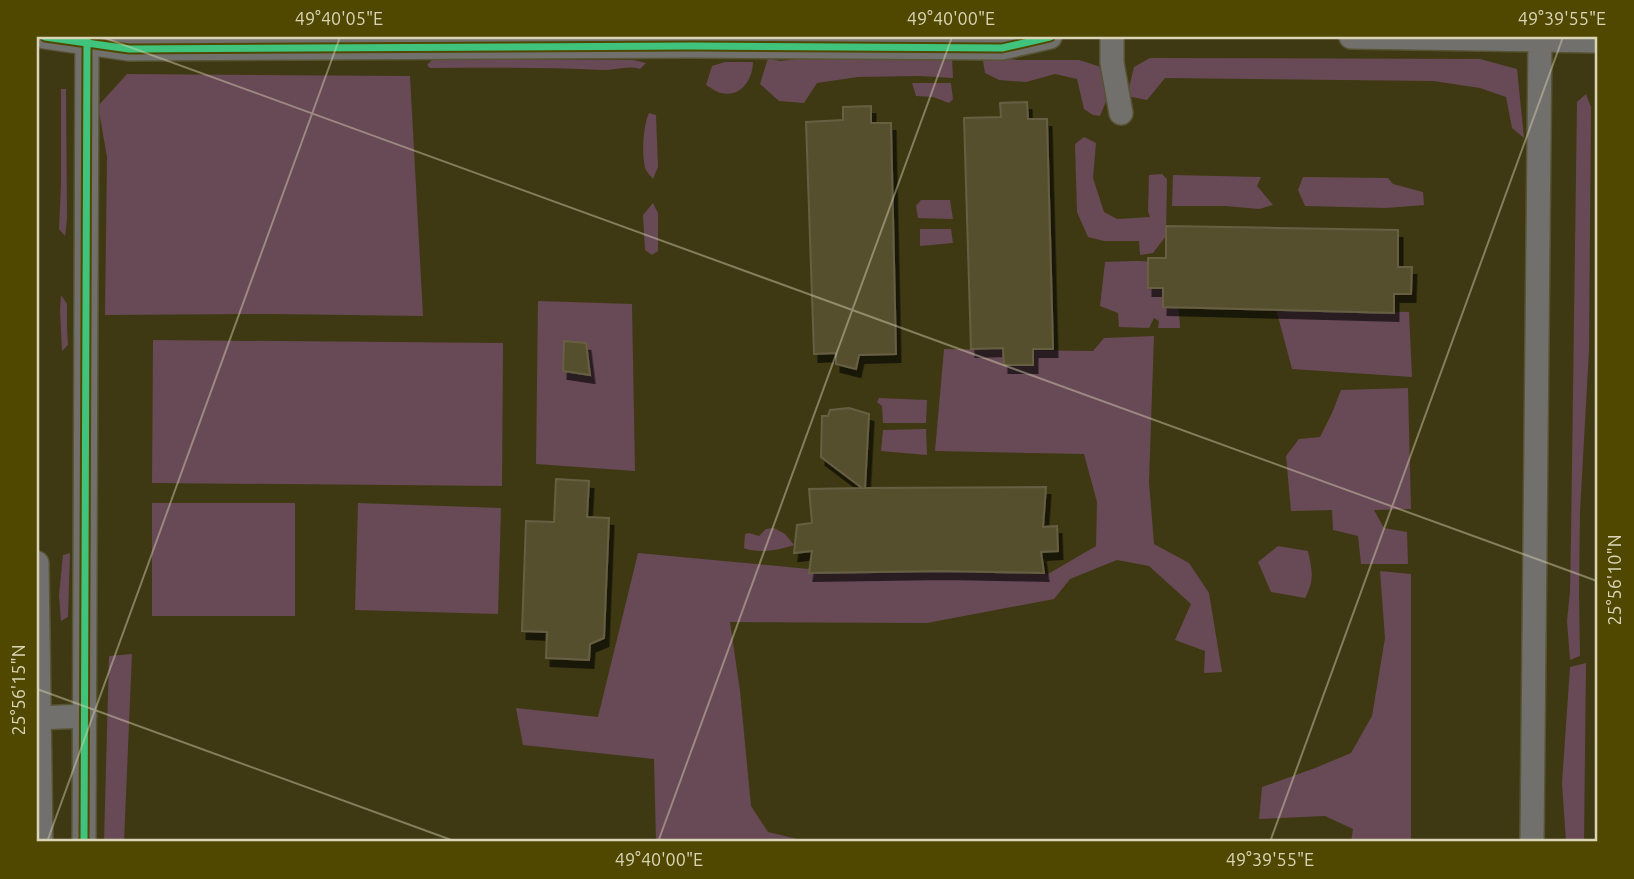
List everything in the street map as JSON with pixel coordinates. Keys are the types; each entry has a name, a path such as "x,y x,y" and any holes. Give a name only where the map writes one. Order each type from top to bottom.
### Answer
{"street":[{"path":"45,37 87,40 129,49 677,46 1002,48 1050,37"},
{"path":"1112,37 1112,63 1121,113"},
{"path":"1351,37 1597,41"},
{"path":"84,842 87,40"},
{"path":"1532,842 1540,40"},
{"path":"37,563 41,842"},
{"path":"38,718 85,716"}],"shaded area":[{"path":"850,56 952,58 953,78 858,77 817,83 804,103 779,101 760,84 768,58 780,61"},
{"path":"991,56 1017,60 1079,60 1101,67 1107,99 1100,116 1084,109 1077,79 1055,74 1026,82 999,80 985,73 983,61"},
{"path":"1150,58 1480,59 1517,69 1524,138 1512,128 1506,97 1480,88 1433,81 1165,78 1147,100 1127,96 1134,67"},
{"path":"433,59 633,60 646,63 640,69 603,70 430,68 427,65"},
{"path":"725,62 753,62 748,81 734,93 721,93 706,85 712,66"},
{"path":"127,74 410,76 423,316 105,315 107,157 98,106"},
{"path":"912,83 951,83 953,99 949,103 933,97 916,96"},
{"path":"61,89 66,89 65,236 59,229"},
{"path":"1586,94 1591,107 1589,350 1580,512 1580,656 1570,660 1567,621 1570,591 1577,102"},
{"path":"649,113 656,115 658,167 653,179 646,170 643,150"},
{"path":"1084,137 1096,143 1093,178 1104,212 1117,219 1150,217 1149,175 1162,174 1167,179 1166,236 1153,253 1140,255 1139,241 1104,241 1088,237 1077,212 1075,144"},
{"path":"1173,175 1261,177 1257,186 1273,205 1259,209 1172,206"},
{"path":"1303,177 1388,178 1393,184 1423,192 1424,205 1386,208 1305,206 1298,190"},
{"path":"921,200 950,200 953,219 918,218 916,206"},
{"path":"653,203 658,213 658,251 652,255 645,250 643,215"},
{"path":"920,229 951,229 953,243 920,246"},
{"path":"1145,261 1158,266 1174,289 1180,328 1158,328 1159,321 1154,318 1149,328 1119,327 1118,313 1100,306 1105,262"},
{"path":"61,295 67,304 68,345 62,351 60,311"},
{"path":"538,301 632,304 635,471 536,464"},
{"path":"1276,309 1409,312 1412,377 1292,369"},
{"path":"1154,336 1149,482 1154,544 1189,563 1209,593 1222,672 1204,673 1205,651 1175,640 1191,604 1149,566 1117,560 1070,579 1054,599 927,623 730,622 740,691 751,806 768,832 810,842 656,842 654,759 523,745 516,708 598,717 638,553 809,569 1048,574 1096,546 1097,502 1084,454 935,451 944,349 1093,351 1104,338"},
{"path":"153,340 503,343 502,486 152,483"},
{"path":"1408,388 1411,509 1374,510 1384,528 1407,532 1408,564 1361,564 1358,536 1333,530 1332,510 1291,511 1286,456 1299,439 1320,437 1341,390"},
{"path":"879,398 927,400 926,423 883,423 882,406 877,402"},
{"path":"926,429 927,455 881,451 883,430"},
{"path":"152,503 295,503 295,616 152,616"},
{"path":"358,503 501,508 498,614 355,610"},
{"path":"774,528 785,534 794,545 769,551 744,548 745,534 759,536 766,529"},
{"path":"1278,546 1308,551 1312,575 1305,598 1271,592 1258,562"},
{"path":"70,553 68,617 61,621 59,595 63,555"},
{"path":"1380,571 1411,574 1411,842 1351,842 1353,829 1325,816 1259,819 1262,787 1351,753 1372,716 1385,638"},
{"path":"132,654 124,842 104,842 109,656"},
{"path":"1586,663 1584,842 1566,842 1562,783 1570,667"}],"building":[{"path":"1027,102 1028,119 1047,119 1053,349 1033,349 1033,365 1004,365 1003,348 971,349 964,118 1001,117 1000,103"},
{"path":"871,106 871,123 891,123 896,354 859,355 856,369 836,364 836,353 814,354 806,122 843,120 843,107"},
{"path":"1166,226 1398,230 1398,267 1412,267 1411,294 1394,294 1394,313 1163,307 1163,288 1148,288 1148,258 1166,258"},
{"path":"564,341 586,343 590,375 563,371"},
{"path":"849,408 869,414 865,488 1046,487 1043,527 1057,526 1058,551 1041,552 1044,573 809,573 812,551 794,553 797,525 812,523 809,489 862,488 821,457 822,416 828,416 830,410"},
{"path":"556,479 589,481 587,517 609,518 604,638 590,644 589,660 546,658 547,632 522,631 526,521 554,522"}],"cycle path":[{"path":"45,37 129,49 691,46 1002,48 1050,37"},
{"path":"84,842 87,37"}]}
